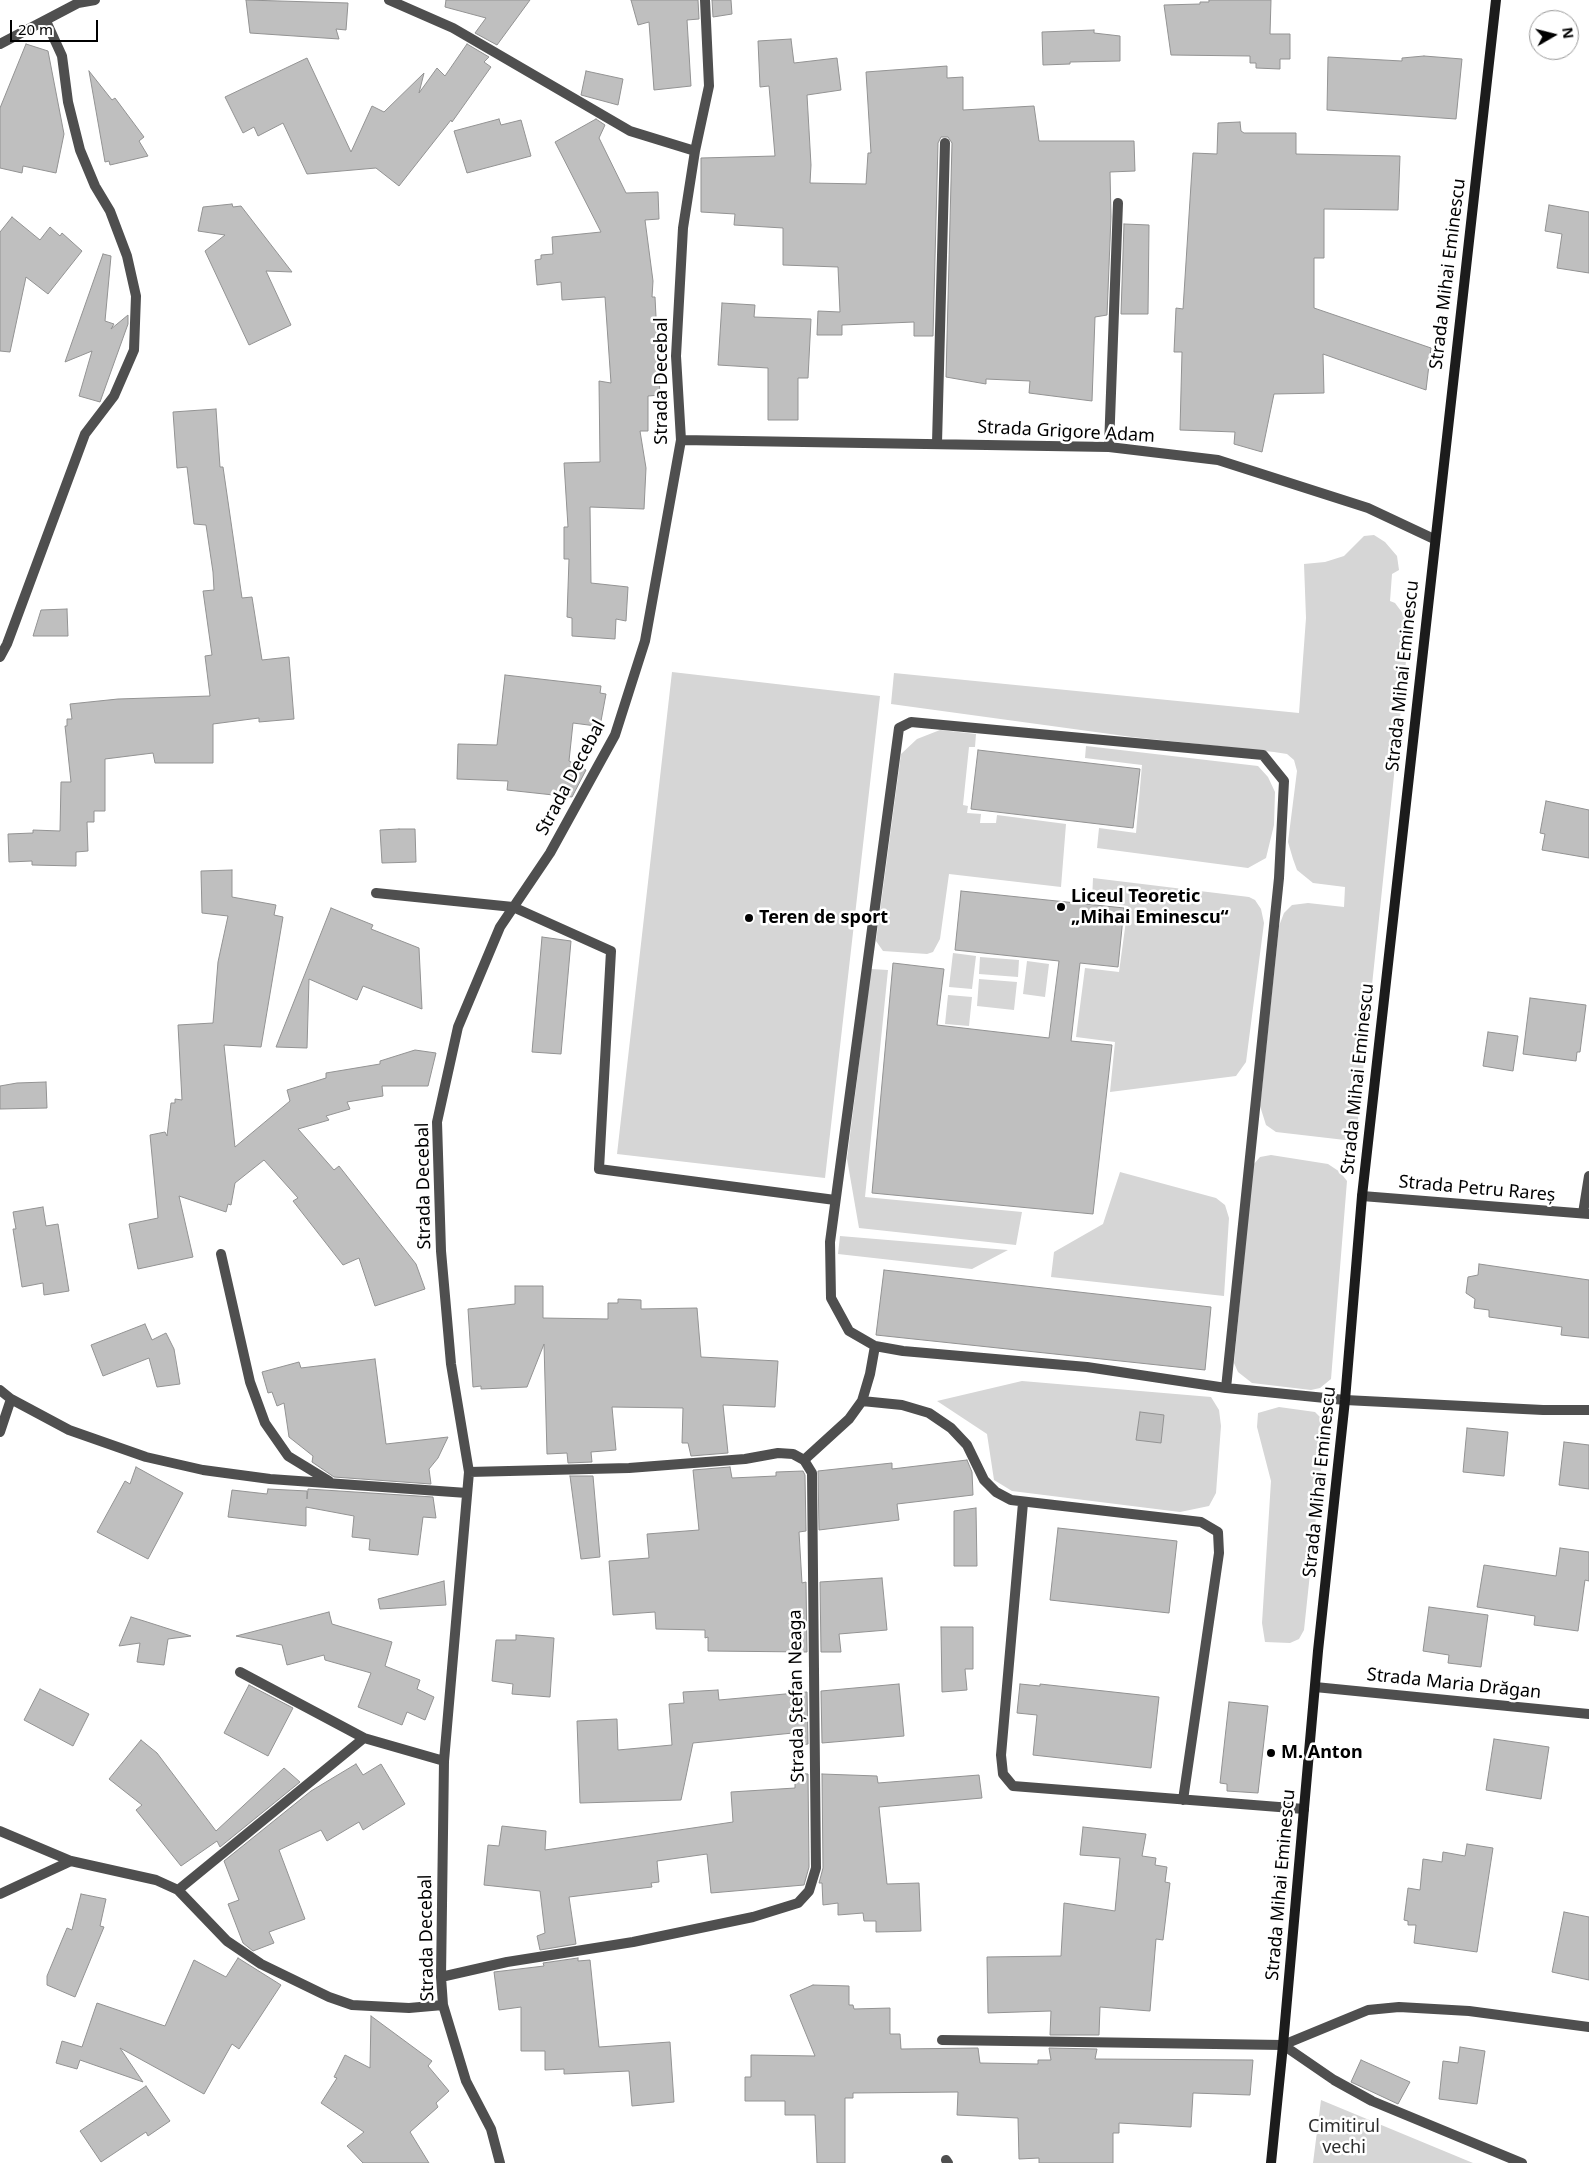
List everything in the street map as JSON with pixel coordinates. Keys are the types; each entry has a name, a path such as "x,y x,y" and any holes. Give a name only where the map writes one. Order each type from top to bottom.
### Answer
{"main road":[{"name":"Strada Mihai Eminescu","path":"1271,2163 1315,1687 1345,1400 1362,1196 1434,539 1496,0"}],"street":[{"path":"0,44 46,22 78,3 95,0"},
{"path":"389,0 453,28 630,131 695,151"},
{"name":"Strada Decebal","path":"500,2163 490,2129 466,2081 443,2006 441,1977 444,1762 468,1472 450,1355 441,1250 437,1122 458,1027 500,927 550,853 615,735 645,641 681,440 676,356 683,228 695,151 709,86 705,0"},
{"path":"0,657 8,644 85,434 114,396 134,350 136,296 128,256 110,211 95,186 80,150 68,102 62,56 46,22"},
{"path":"937,443 945,143"},
{"path":"1109,447 1118,203"},
{"name":"Strada Grigore Adam","path":"681,440 1109,447 1218,460 1368,508 1434,539"},
{"path":"1226,1388 1279,878 1284,781 1263,755 1023,734 928,722 911,722 899,728 830,1242 831,1298 849,1331 875,1346 903,1351 1087,1367 1226,1388 1345,1400 1543,1410 1589,1410"},
{"path":"376,893 513,907 611,951 598,1169 835,1200"},
{"path":"1586,1214 1589,1176"},
{"name":"Strada Petru Rareș","path":"1362,1196 1586,1214"},
{"path":"221,1254 250,1382 265,1423 288,1456 332,1482"},
{"path":"468,1472 629,1468 745,1459 778,1453 792,1454 804,1460 849,1419 862,1400 870,1374 875,1346"},
{"path":"0,1390 11,1399 69,1430 146,1458 203,1470 270,1479 467,1493"},
{"path":"0,1432 11,1399"},
{"path":"862,1400 902,1404 928,1413 951,1428 967,1444 984,1480 996,1492 1011,1500 1023,1503 1201,1522 1218,1532 1219,1553 1183,1800"},
{"name":"Strada Ștefan Neaga","path":"441,1977 507,1962 712,1927 798,1903 809,1891 816,1868 812,1672 812,1473 804,1460"},
{"path":"1023,1503 1001,1755 1003,1774 1013,1786 1304,1809"},
{"path":"240,1672 364,1738 444,1762"},
{"name":"Strada Maria Drăgan","path":"1315,1687 1589,1714"},
{"path":"178,1890 364,1738"},
{"path":"0,1832 72,1861 156,1880 178,1890 227,1941 261,1964 329,1997 352,2005 409,2008 443,2006"},
{"path":"0,1894 72,1861"},
{"path":"942,2040 1283,2046 1368,2010 1399,2006 1469,2011 1589,2027"},
{"path":"1283,2046 1334,2080 1372,2101 1522,2163"}],"green space":[{"path":"1374,535 1385,542 1397,556 1399,570 1392,574 1390,601 1395,603 1410,623 1357,1128 1354,1136 1345,1140 1276,1132 1266,1125 1260,1106 1279,926 1284,913 1292,905 1308,903 1344,907 1345,887 1313,883 1297,870 1293,859 1288,842 1297,771 1294,760 1287,754 1274,752 1132,737 891,704 894,673 1299,713 1306,618 1304,564 1325,562 1344,556 1364,536"},
{"name":"Teren de sport","path":"672,672 880,696 825,1178 617,1154"},
{"path":"940,730 976,734 975,747 969,747 963,805 968,806 967,813 981,814 980,823 996,823 997,815 1066,824 1061,887 949,874 940,939 933,952 927,954 883,951 876,941 901,754 917,739"},
{"path":"1086,746 1258,766 1268,777 1275,792 1274,825 1266,858 1248,868 1097,848 1099,828 1136,833 1142,765 1085,758"},
{"path":"1093,878 1249,897 1255,900 1261,909 1264,923 1246,1062 1236,1076 1110,1092 1115,1042 1076,1037 1085,968 1119,972 1128,906 1092,901"},
{"path":"953,953 976,956 972,989 949,987"},
{"path":"980,957 1019,960 1018,977 979,974"},
{"path":"1027,961 1049,964 1045,997 1023,994"},
{"path":"871,969 888,970 865,1197 1022,1212 1016,1245 859,1228 847,1159"},
{"path":"979,979 1017,982 1014,1010 977,1006"},
{"path":"948,995 972,997 969,1026 945,1024"},
{"path":"1271,1155 1328,1164 1340,1172 1347,1181 1331,1379 1320,1388 1311,1390 1252,1383 1238,1372 1234,1363 1253,1165 1260,1157"},
{"path":"1120,1172 1216,1198 1225,1205 1229,1218 1224,1296 1051,1277 1054,1252 1103,1224"},
{"path":"840,1236 1008,1250 972,1269 838,1254"},
{"path":"1022,1381 1211,1397 1219,1410 1221,1426 1216,1493 1209,1506 1180,1512 1012,1491 994,1480 987,1434 937,1401"},
{"path":"1279,1407 1315,1412 1326,1423 1304,1630 1299,1639 1290,1643 1265,1642 1262,1623 1271,1481 1257,1427 1258,1413"},
{"name":"Cimitirul vechi","path":"1321,2100 1473,2163 1313,2163"}],"building":[{"path":"246,0 348,3 346,30 336,29 339,39 250,33"},
{"path":"446,0 530,0 497,45 475,33 486,18 445,7"},
{"path":"631,0 698,0 699,19 687,20 691,86 654,90 649,22 638,25"},
{"path":"712,0 731,0 732,14 713,17"},
{"path":"1209,0 1271,0 1270,34 1290,34 1290,59 1280,59 1280,69 1256,68 1256,63 1250,63 1250,56 1171,55 1164,5 1200,4 1200,2 1209,2"},
{"path":"1094,30 1094,33 1120,36 1120,61 1070,62 1070,64 1043,65 1042,32"},
{"path":"791,39 794,63 837,58 841,90 807,95 811,165 810,183 866,184 868,153 871,153 866,72 947,66 947,78 963,77 963,110 1034,106 1039,141 1134,141 1135,171 1110,172 1111,217 1107,315 1095,317 1092,401 1029,393 1030,381 986,379 986,384 946,377 952,143 948,137 941,137 938,143 933,336 914,336 914,322 842,325 842,335 817,335 818,311 840,312 838,267 783,265 783,228 734,225 735,214 701,212 701,158 775,156 769,86 760,87 758,41"},
{"path":"26,44 48,51 64,134 56,173 23,166 22,173 0,168 0,108"},
{"path":"467,44 489,57 484,62 491,67 452,122 451,120 399,186 376,168 307,174 283,123 258,136 254,127 243,133 225,97 307,58 351,152 372,106 384,112 424,73 419,93 437,68 445,76"},
{"path":"1424,56 1462,59 1456,119 1327,110 1328,57 1402,61 1402,58"},
{"path":"89,71 112,100 115,98 144,137 139,141 148,156 110,165 109,161 105,162"},
{"path":"586,71 623,79 618,105 581,95"},
{"path":"499,119 501,125 521,120 531,156 467,173 454,131"},
{"path":"596,119 605,125 599,138 626,193 658,192 659,219 645,220 653,281 652,297 655,297 660,395 648,396 648,431 640,431 646,468 644,509 590,507 591,583 628,587 626,621 616,619 615,639 572,636 572,618 567,617 569,559 564,559 564,527 568,527 564,463 600,462 599,381 611,383 605,297 562,300 561,282 537,285 535,260 541,259 541,255 553,254 552,237 601,232 555,142"},
{"path":"1240,122 1241,131 1244,133 1296,133 1296,154 1400,156 1398,210 1324,209 1324,258 1314,258 1314,308 1431,348 1426,390 1323,354 1324,393 1274,394 1262,452 1234,444 1235,432 1180,430 1182,352 1174,352 1176,308 1183,309 1193,153 1217,154 1218,123"},
{"path":"232,204 233,207 241,206 292,272 266,271 291,325 249,345 205,251 225,235 198,231 203,207"},
{"path":"1549,205 1589,212 1589,273 1557,268 1562,234 1545,231"},
{"path":"12,217 40,240 50,227 60,236 62,233 82,251 48,294 26,277 10,352 0,351 0,232"},
{"path":"1124,224 1149,225 1148,314 1121,314"},
{"path":"103,254 111,256 105,321 114,324 111,329 128,315 128,324 100,402 79,396 92,351 65,362"},
{"path":"722,303 755,305 754,317 811,319 808,378 798,378 798,420 768,420 768,368 718,365"},
{"path":"216,409 220,467 223,467 242,598 252,597 262,660 289,657 294,719 259,722 259,718 213,724 213,763 155,763 153,753 105,759 105,811 94,811 94,822 87,822 88,851 76,852 76,866 32,865 32,861 9,862 8,834 33,833 33,830 60,831 61,782 71,782 65,726 67,726 67,719 72,719 70,704 118,699 210,696 205,656 212,655 203,591 214,590 213,572 206,525 194,524 187,467 177,468 173,412"},
{"path":"67,609 68,636 33,636 41,610"},
{"path":"505,675 601,686 600,693 606,694 601,721 597,720 596,726 573,723 569,761 586,770 572,797 507,790 508,781 457,779 458,744 497,745"},
{"path":"978,750 1140,769 1133,828 971,809"},
{"path":"1546,801 1589,810 1589,858 1542,850 1545,834 1540,833"},
{"path":"415,829 416,862 382,863 380,830"},
{"path":"232,870 232,897 276,905 274,915 283,917 261,1047 224,1045 235,1147 290,1101 287,1090 326,1078 326,1073 380,1064 380,1061 415,1050 436,1053 428,1086 382,1086 383,1096 347,1102 350,1109 326,1116 329,1120 298,1129 334,1170 339,1166 416,1264 425,1289 375,1306 359,1258 343,1265 293,1201 298,1198 264,1160 235,1183 231,1205 228,1204 226,1212 179,1196 193,1257 138,1269 129,1224 158,1218 150,1135 165,1132 167,1136 171,1103 175,1103 175,1099 182,1100 178,1025 213,1023 218,962 228,916 202,913 201,871"},
{"path":"961,891 1124,908 1118,967 1080,963 1071,1041 1112,1045 1093,1214 872,1193 893,963 944,969 937,1025 1049,1038 1059,961 955,950"},
{"path":"331,908 373,925 371,929 419,948 422,1009 363,986 357,1000 309,979 307,1048 276,1047"},
{"path":"542,937 571,941 561,1054 532,1052"},
{"path":"1530,998 1586,1005 1580,1052 1577,1052 1576,1061 1523,1054"},
{"path":"1488,1032 1518,1036 1513,1071 1483,1066"},
{"path":"46,1082 47,1108 0,1109 0,1086 17,1083"},
{"path":"43,1207 46,1226 58,1224 69,1291 44,1295 43,1283 22,1287 13,1229 16,1229 13,1212"},
{"path":"1479,1264 1589,1280 1589,1338 1561,1335 1562,1327 1489,1317 1489,1310 1474,1308 1475,1299 1466,1293 1468,1277 1478,1275"},
{"path":"884,1270 1211,1307 1205,1370 876,1335"},
{"path":"515,1286 543,1286 543,1318 608,1319 608,1303 618,1303 618,1299 641,1300 641,1309 697,1308 701,1357 778,1361 775,1407 723,1405 728,1453 691,1456 688,1443 682,1443 683,1408 612,1407 616,1450 591,1452 592,1462 568,1463 567,1453 547,1454 544,1344 527,1387 481,1389 481,1386 473,1387 468,1309 515,1304"},
{"path":"145,1324 152,1340 166,1333 174,1349 180,1384 157,1387 149,1358 103,1376 91,1345"},
{"path":"375,1359 386,1444 448,1437 438,1458 429,1469 431,1484 334,1477 312,1462 313,1456 289,1437 284,1403 277,1406 272,1392 268,1393 262,1372 299,1362 301,1368"},
{"path":"1140,1412 1164,1415 1161,1443 1136,1440"},
{"path":"1467,1428 1508,1432 1504,1476 1463,1472"},
{"path":"1564,1442 1589,1445 1589,1489 1559,1485"},
{"path":"967,1460 972,1472 973,1495 897,1504 899,1520 819,1530 818,1471 892,1463 892,1469"},
{"path":"136,1467 183,1493 148,1559 97,1532 125,1481 130,1484"},
{"path":"730,1467 732,1478 776,1476 776,1472 803,1471 805,1475 806,1531 799,1532 802,1583 806,1582 807,1652 708,1651 708,1637 705,1638 705,1630 656,1629 655,1612 613,1615 609,1561 649,1558 647,1534 699,1530 693,1470"},
{"path":"570,1476 593,1476 600,1557 581,1559"},
{"path":"268,1489 307,1491 307,1499 308,1489 433,1497 436,1518 423,1517 418,1555 369,1550 370,1539 352,1537 354,1516 306,1507 306,1526 228,1517 232,1490 267,1494"},
{"path":"976,1508 977,1566 954,1566 954,1511"},
{"path":"1058,1528 1177,1541 1169,1613 1050,1600"},
{"path":"1560,1548 1589,1552 1589,1581 1585,1580 1578,1631 1534,1625 1535,1616 1477,1607 1484,1565 1556,1576"},
{"path":"882,1578 887,1630 839,1634 841,1652 821,1652 820,1582"},
{"path":"444,1581 446,1605 380,1609 378,1599"},
{"path":"1429,1607 1488,1615 1481,1667 1448,1663 1449,1655 1423,1651"},
{"path":"329,1612 332,1624 392,1642 385,1666 420,1680 417,1689 434,1697 425,1720 407,1712 402,1725 358,1707 371,1673 325,1660 324,1655 287,1665 282,1645 236,1636"},
{"path":"131,1617 191,1636 168,1639 164,1665 137,1662 140,1643 119,1646"},
{"path":"941,1627 973,1627 973,1669 965,1669 967,1690 942,1692"},
{"path":"516,1635 554,1638 550,1697 512,1694 513,1684 492,1681 496,1640 516,1640"},
{"path":"899,1684 904,1736 822,1743 821,1691"},
{"path":"1020,1684 1040,1686 1040,1684 1159,1697 1151,1768 1033,1755 1037,1715 1017,1713"},
{"path":"249,1685 293,1708 268,1756 224,1733"},
{"path":"40,1689 89,1714 73,1746 24,1720"},
{"path":"718,1690 719,1700 807,1692 808,1744 794,1746 793,1733 693,1743 681,1800 580,1803 577,1721 617,1719 618,1750 672,1745 669,1704 684,1703 683,1692"},
{"path":"1229,1702 1268,1706 1258,1793 1227,1791 1227,1784 1220,1783"},
{"path":"1494,1739 1549,1747 1541,1799 1486,1790"},
{"path":"141,1740 157,1753 216,1831 284,1768 300,1782 220,1847 217,1841 181,1866 136,1810 142,1805 109,1779"},
{"path":"356,1764 363,1775 381,1764 405,1804 363,1830 359,1822 327,1841 321,1830 279,1850 305,1919 269,1932 274,1943 253,1951 243,1943 228,1904 239,1900 224,1861 311,1791"},
{"path":"795,1773 808,1774 809,1867 804,1885 711,1893 707,1854 657,1861 659,1882 651,1883 652,1887 569,1897 576,1944 540,1950 537,1936 545,1933 540,1891 484,1885 488,1845 499,1846 502,1826 546,1831 545,1850 733,1822 731,1792 795,1788"},
{"path":"822,1774 877,1776 878,1783 979,1775 982,1798 879,1807 887,1884 919,1883 921,1931 876,1932 876,1921 864,1921 863,1913 838,1915 838,1903 823,1905 822,1883 819,1883 823,1868"},
{"path":"1083,1827 1146,1834 1142,1856 1156,1858 1155,1865 1167,1867 1165,1882 1170,1883 1163,1940 1156,1939 1150,2011 1100,2007 1099,2035 1050,2035 1051,2011 988,2013 987,1957 1061,1956 1064,1903 1115,1911 1120,1858 1080,1855"},
{"path":"1467,1844 1493,1848 1477,1952 1414,1943 1416,1925 1408,1925 1408,1921 1404,1920 1408,1888 1420,1890 1423,1859 1442,1862 1443,1852 1465,1856"},
{"path":"81,1894 106,1899 100,1926 104,1927 75,1997 47,1985 47,1976 67,1928 72,1930"},
{"path":"1564,1912 1589,1917 1589,1980 1552,1972"},
{"path":"238,1958 281,1985 239,2049 232,2044 204,2094 120,2048 143,2082 80,2060 77,2069 56,2063 62,2041 82,2047 97,2003 165,2026 194,1960 226,1977"},
{"path":"578,1958 578,1961 590,1960 599,2047 670,2042 674,2102 632,2106 629,2071 564,2074 564,2069 545,2070 545,2051 521,2051 521,2007 499,2010 494,1972 544,1966 543,1963"},
{"path":"813,1985 849,1986 849,2005 853,2005 854,2009 890,2008 890,2034 900,2034 901,2049 978,2048 980,2063 1038,2064 1038,2060 1051,2060 1049,2048 1097,2049 1095,2059 1253,2060 1250,2095 1193,2093 1191,2127 1119,2123 1119,2133 1113,2133 1113,2163 1039,2163 1039,2158 1019,2159 1018,2118 957,2115 958,2092 853,2093 853,2098 845,2098 845,2163 817,2163 815,2115 785,2115 785,2101 745,2101 745,2077 751,2077 751,2055 815,2056 790,1995"},
{"path":"371,2016 432,2061 428,2066 449,2091 436,2103 438,2107 410,2132 429,2163 363,2163 347,2146 364,2132 321,2103 337,2078 334,2077 345,2055 370,2068"},
{"path":"1460,2047 1485,2051 1477,2104 1439,2099 1443,2061 1458,2063"},
{"path":"1361,2060 1410,2082 1398,2104 1351,2082"},
{"path":"146,2086 170,2121 148,2136 146,2132 101,2162 80,2131"}],"place":[{"name":"Liceul Teoretic „Mihai Eminescu“","path":"1061,907"},
{"name":"Teren de sport","path":"749,918"},
{"name":"M. Anton","path":"1271,1753"}]}
